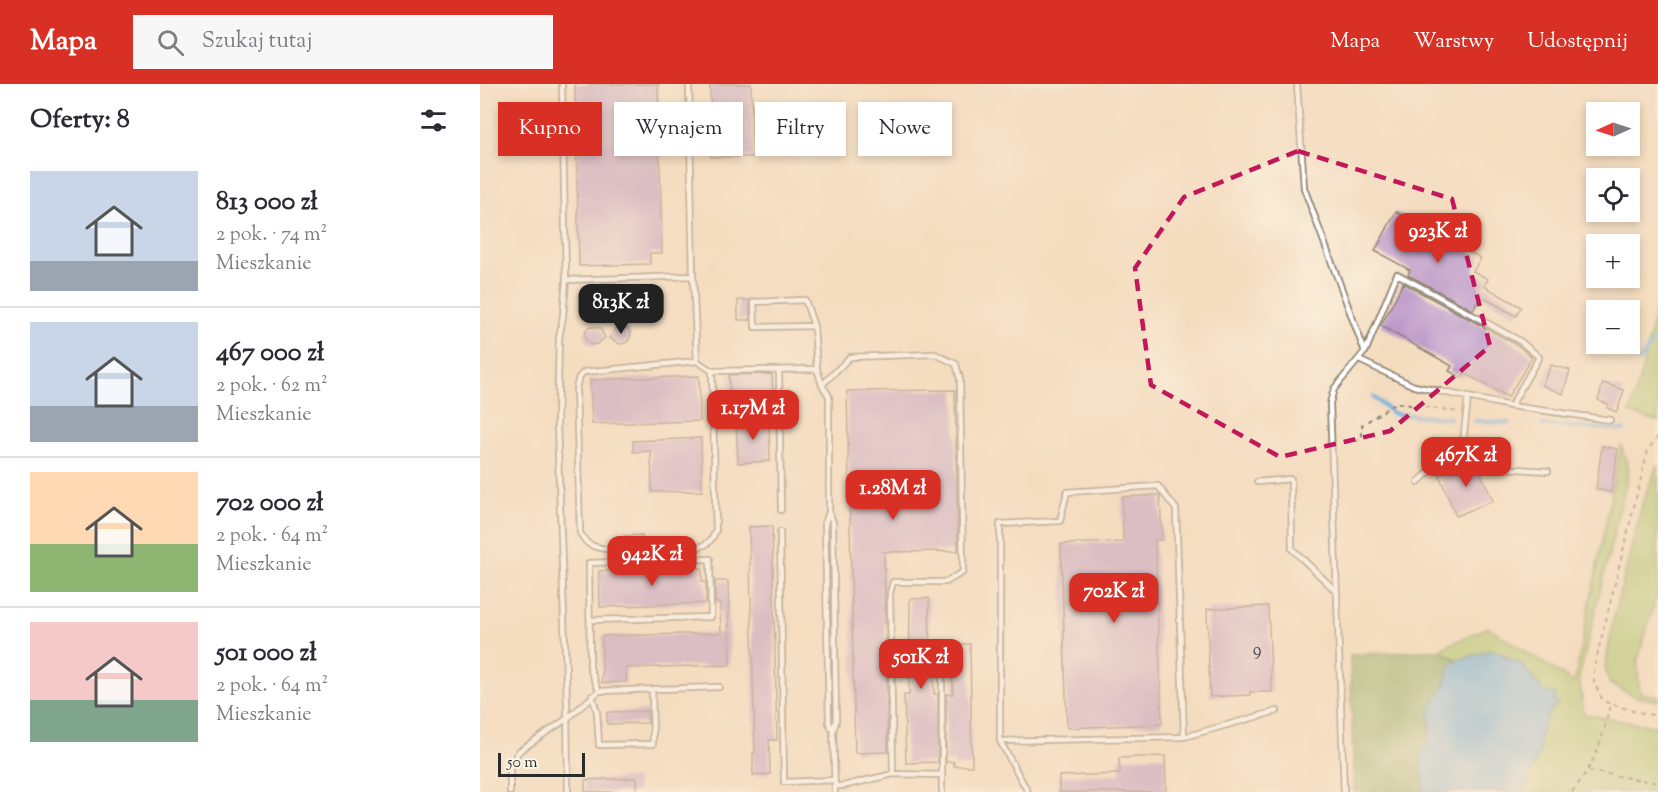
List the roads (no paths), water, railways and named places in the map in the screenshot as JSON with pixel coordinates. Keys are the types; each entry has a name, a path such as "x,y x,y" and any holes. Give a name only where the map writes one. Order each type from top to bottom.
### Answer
{"lane":[{"path":"562,84 566,280 564,316 559,338 557,424 568,718 568,792"},
{"path":"689,84 697,361"},
{"path":"1297,84 1304,188 1365,352"},
{"path":"1344,792 1330,403 1334,390 1365,352 1397,274 1520,341 1539,357 1511,406"},
{"path":"566,280 693,276"},
{"path":"813,326 755,327 754,302 805,300 813,326 817,369 822,385 829,396 829,512 833,522 835,786"},
{"path":"822,385 850,357 935,354 956,364 960,379 963,572 946,582 893,582 890,593 893,774"},
{"path":"1359,360 1414,386 1511,406 1610,420"},
{"path":"712,371 716,530 712,539 706,545 699,547 623,550 602,548 587,543 580,533 578,519 576,388 579,377 584,372 697,361 712,371 817,369"},
{"path":"779,370 781,510"},
{"path":"1418,482 1463,442 1468,398"},
{"path":"1463,442 1501,468 1548,471"},
{"path":"1257,482 1291,478 1292,549 1337,592"},
{"path":"1028,792 1000,741 1000,524 1059,521 1067,492 1158,486 1176,509 1184,737"},
{"path":"780,532 784,782 843,786 893,774 942,775"},
{"path":"590,620 711,617 710,559 589,563 590,668 599,691"},
{"path":"942,646 942,792"},
{"path":"510,792 510,766 519,751 568,718 599,691 719,687"},
{"path":"592,696 597,712 599,745 653,744 652,689"},
{"path":"1000,741 1184,737 1277,711"}],"water":[{"path":"1493,650 1521,664 1544,692 1556,694 1554,700 1558,705 1552,708 1544,723 1539,739 1541,748 1523,792 1422,792 1424,778 1421,771 1422,746 1427,745 1429,741 1431,708 1444,687 1451,664"}],"waterway":[{"path":"1638,362 1658,336"},
{"path":"1373,397 1394,414 1450,418"},
{"path":"1475,421 1510,423"},
{"path":"1542,425 1624,430"}]}
